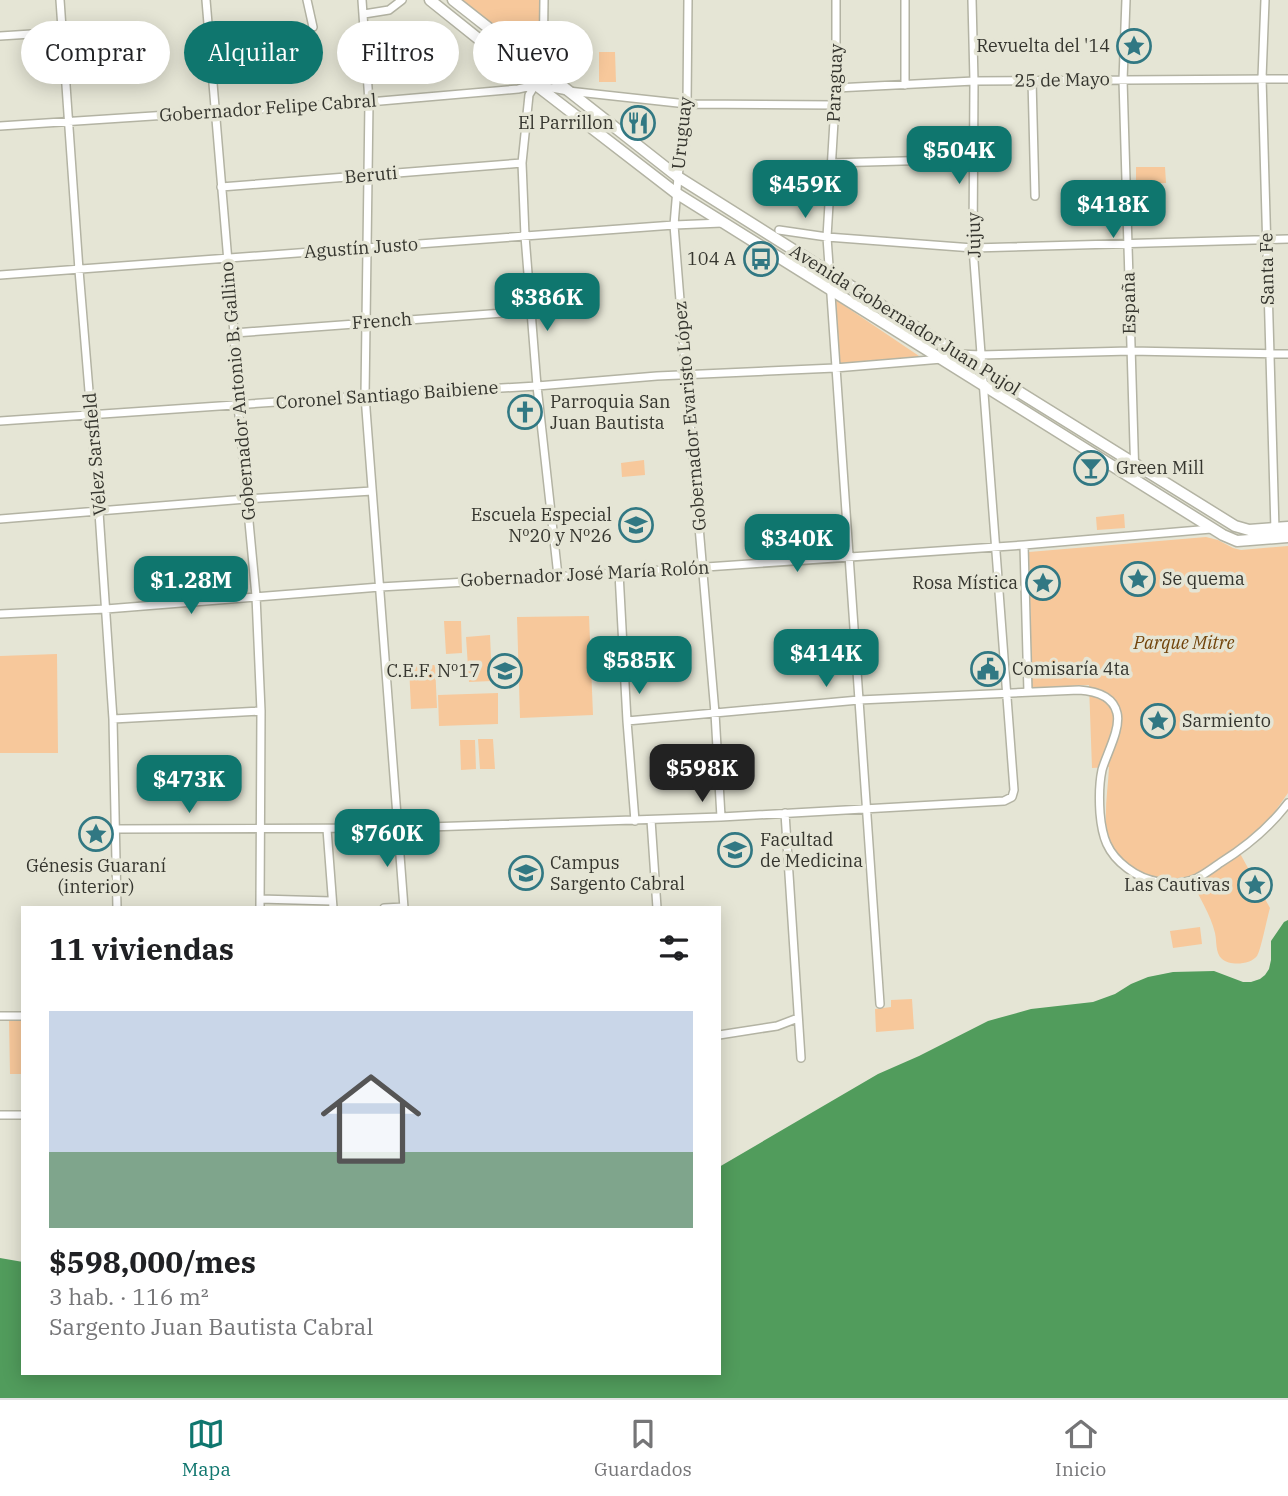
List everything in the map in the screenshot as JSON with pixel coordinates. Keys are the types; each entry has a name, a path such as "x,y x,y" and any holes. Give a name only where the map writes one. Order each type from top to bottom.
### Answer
{"main road":[{"name":"Avenida Gobernador Juan Pujol","path":"430,0 676,193 723,223 831,288 1212,529 1237,541 1275,533"},
{"name":"Avenida Gobernador Juan Pujol","path":"453,0 479,21"},
{"name":"Avenida Gobernador Juan Pujol","path":"559,84 678,177 982,370 1235,526 1275,533"},
{"path":"1275,533 1288,527"},
{"path":"1275,533 1288,537"}],"street":[{"name":"Vélez Sarsfield","path":"60,0 62,21"},
{"name":"Gobernador Antonio B. Gallino","path":"206,0 256,596 261,711 260,906"},
{"path":"307,0 312,21"},
{"path":"362,0 369,102 365,396 404,906"},
{"path":"364,14 389,10 402,0"},
{"path":"544,0 544,21"},
{"name":"Uruguay","path":"674,225 687,104 688,0"},
{"name":"Paraguay","path":"836,0 836,88 827,237 880,1004"},
{"path":"905,0 905,85"},
{"name":"Jujuy","path":"867,809 1004,801 1012,797 1014,790 973,248 972,0"},
{"name":"España","path":"1126,0 1124,80 1127,243 1135,479"},
{"name":"Santa Fe","path":"1265,0 1262,78 1275,533"},
{"path":"0,36 21,35"},
{"name":"25 de Mayo","path":"836,88 974,81 1288,79"},
{"path":"1032,80 1035,196"},
{"name":"Vélez Sarsfield","path":"67,84 113,719 117,906"},
{"path":"558,576 537,386 525,236 522,163 529,95 536,85 687,104 835,105"},
{"name":"Gobernador Felipe Cabral","path":"0,127 369,102 518,89 536,85"},
{"path":"831,163 973,159"},
{"name":"Beruti","path":"221,187 522,163"},
{"name":"Agustín Justo","path":"0,275 723,223"},
{"name":"Gobernador Evaristo López","path":"674,225 715,713 721,817"},
{"path":"779,230 827,237 973,248 1288,239"},
{"name":"French","path":"234,333 531,311"},
{"name":"Coronel Santiago Baibiene","path":"0,421 686,375 835,368 942,359 959,354 1130,351 1288,354"},
{"path":"0,520 372,491"},
{"name":"Gobernador José María Rolón","path":"0,614 106,609 380,587 996,547 1212,529"},
{"path":"1024,545 1028,692"},
{"path":"619,573 635,821"},
{"path":"627,721 859,701 1094,691 1112,703 1118,722 1099,789 1104,841 1120,863 1134,874 1154,882 1175,883 1196,879 1251,841 1276,819 1288,803"},
{"path":"113,719 261,711"},
{"path":"116,829 398,828 635,821 867,809"},
{"path":"785,813 801,1058"},
{"path":"651,820 657,906"},
{"path":"260,899 332,904 327,829"},
{"path":"0,1016 21,1016"},
{"path":"721,1035 777,1026 799,1018"},
{"path":"0,1115 21,1115"}],"green space":[{"path":"459,0 540,0 540,21 486,21"},
{"path":"599,52 615,52 616,82 599,82"},
{"path":"1136,167 1165,167 1166,183 1136,184"},
{"path":"836,300 922,358 840,365"},
{"path":"644,460 645,475 622,477 621,463"},
{"path":"1124,514 1125,528 1097,530 1096,517"},
{"name":"Parque Mitre","path":"1206,537 1241,550 1288,546 1288,793 1271,817 1237,848 1270,908 1257,956 1240,964 1230,963 1220,956 1211,919 1190,878 1165,880 1141,875 1130,869 1113,851 1108,839 1106,821 1109,767 1092,768 1089,685 1032,688 1029,552"},
{"path":"589,616 593,715 520,718 517,617"},
{"path":"444,621 461,621 462,653 446,654"},
{"path":"490,635 492,681 469,682 466,637"},
{"path":"57,654 58,753 0,753 0,656"},
{"path":"435,665 437,708 411,709 409,666"},
{"path":"498,693 498,724 439,726 438,695"},
{"path":"478,739 493,739 495,769 480,769"},
{"path":"460,740 475,740 476,769 461,770"},
{"path":"1200,927 1202,944 1173,948 1170,931"},
{"path":"912,999 914,1029 876,1032 875,1009 891,1007 891,1000"},
{"path":"9,1020 21,1020 21,1074 10,1074"}],"shaded area":[{"path":"1288,920 1288,1398 0,1398 0,1258 21,1262 21,1375 721,1375 721,1166 878,1074 988,1021 1031,1009 1093,1002 1148,977 1173,972 1214,971 1243,982 1260,979 1269,969 1271,941"}],"place":[{"name":"Revuelta del '14","path":"1134,46"},
{"name":"El Parrillon","path":"638,123"},
{"name":"104 A","path":"761,259"},
{"name":"Parroquia San Juan Bautista","path":"525,412"},
{"name":"Green Mill","path":"1091,468"},
{"name":"Escuela Especial Nº20 y Nº26","path":"636,525"},
{"name":"Se quema","path":"1138,579"},
{"name":"Rosa Mística","path":"1043,583"},
{"name":"Comisaría 4ta","path":"988,669"},
{"name":"C.E.F. Nº17","path":"505,671"},
{"name":"Sarmiento","path":"1158,721"},
{"name":"Génesis Guaraní (interior)","path":"96,834"},
{"name":"Facultad de Medicina","path":"735,850"},
{"name":"Campus Sargento Cabral","path":"526,873"},
{"name":"Las Cautivas","path":"1255,885"}]}
